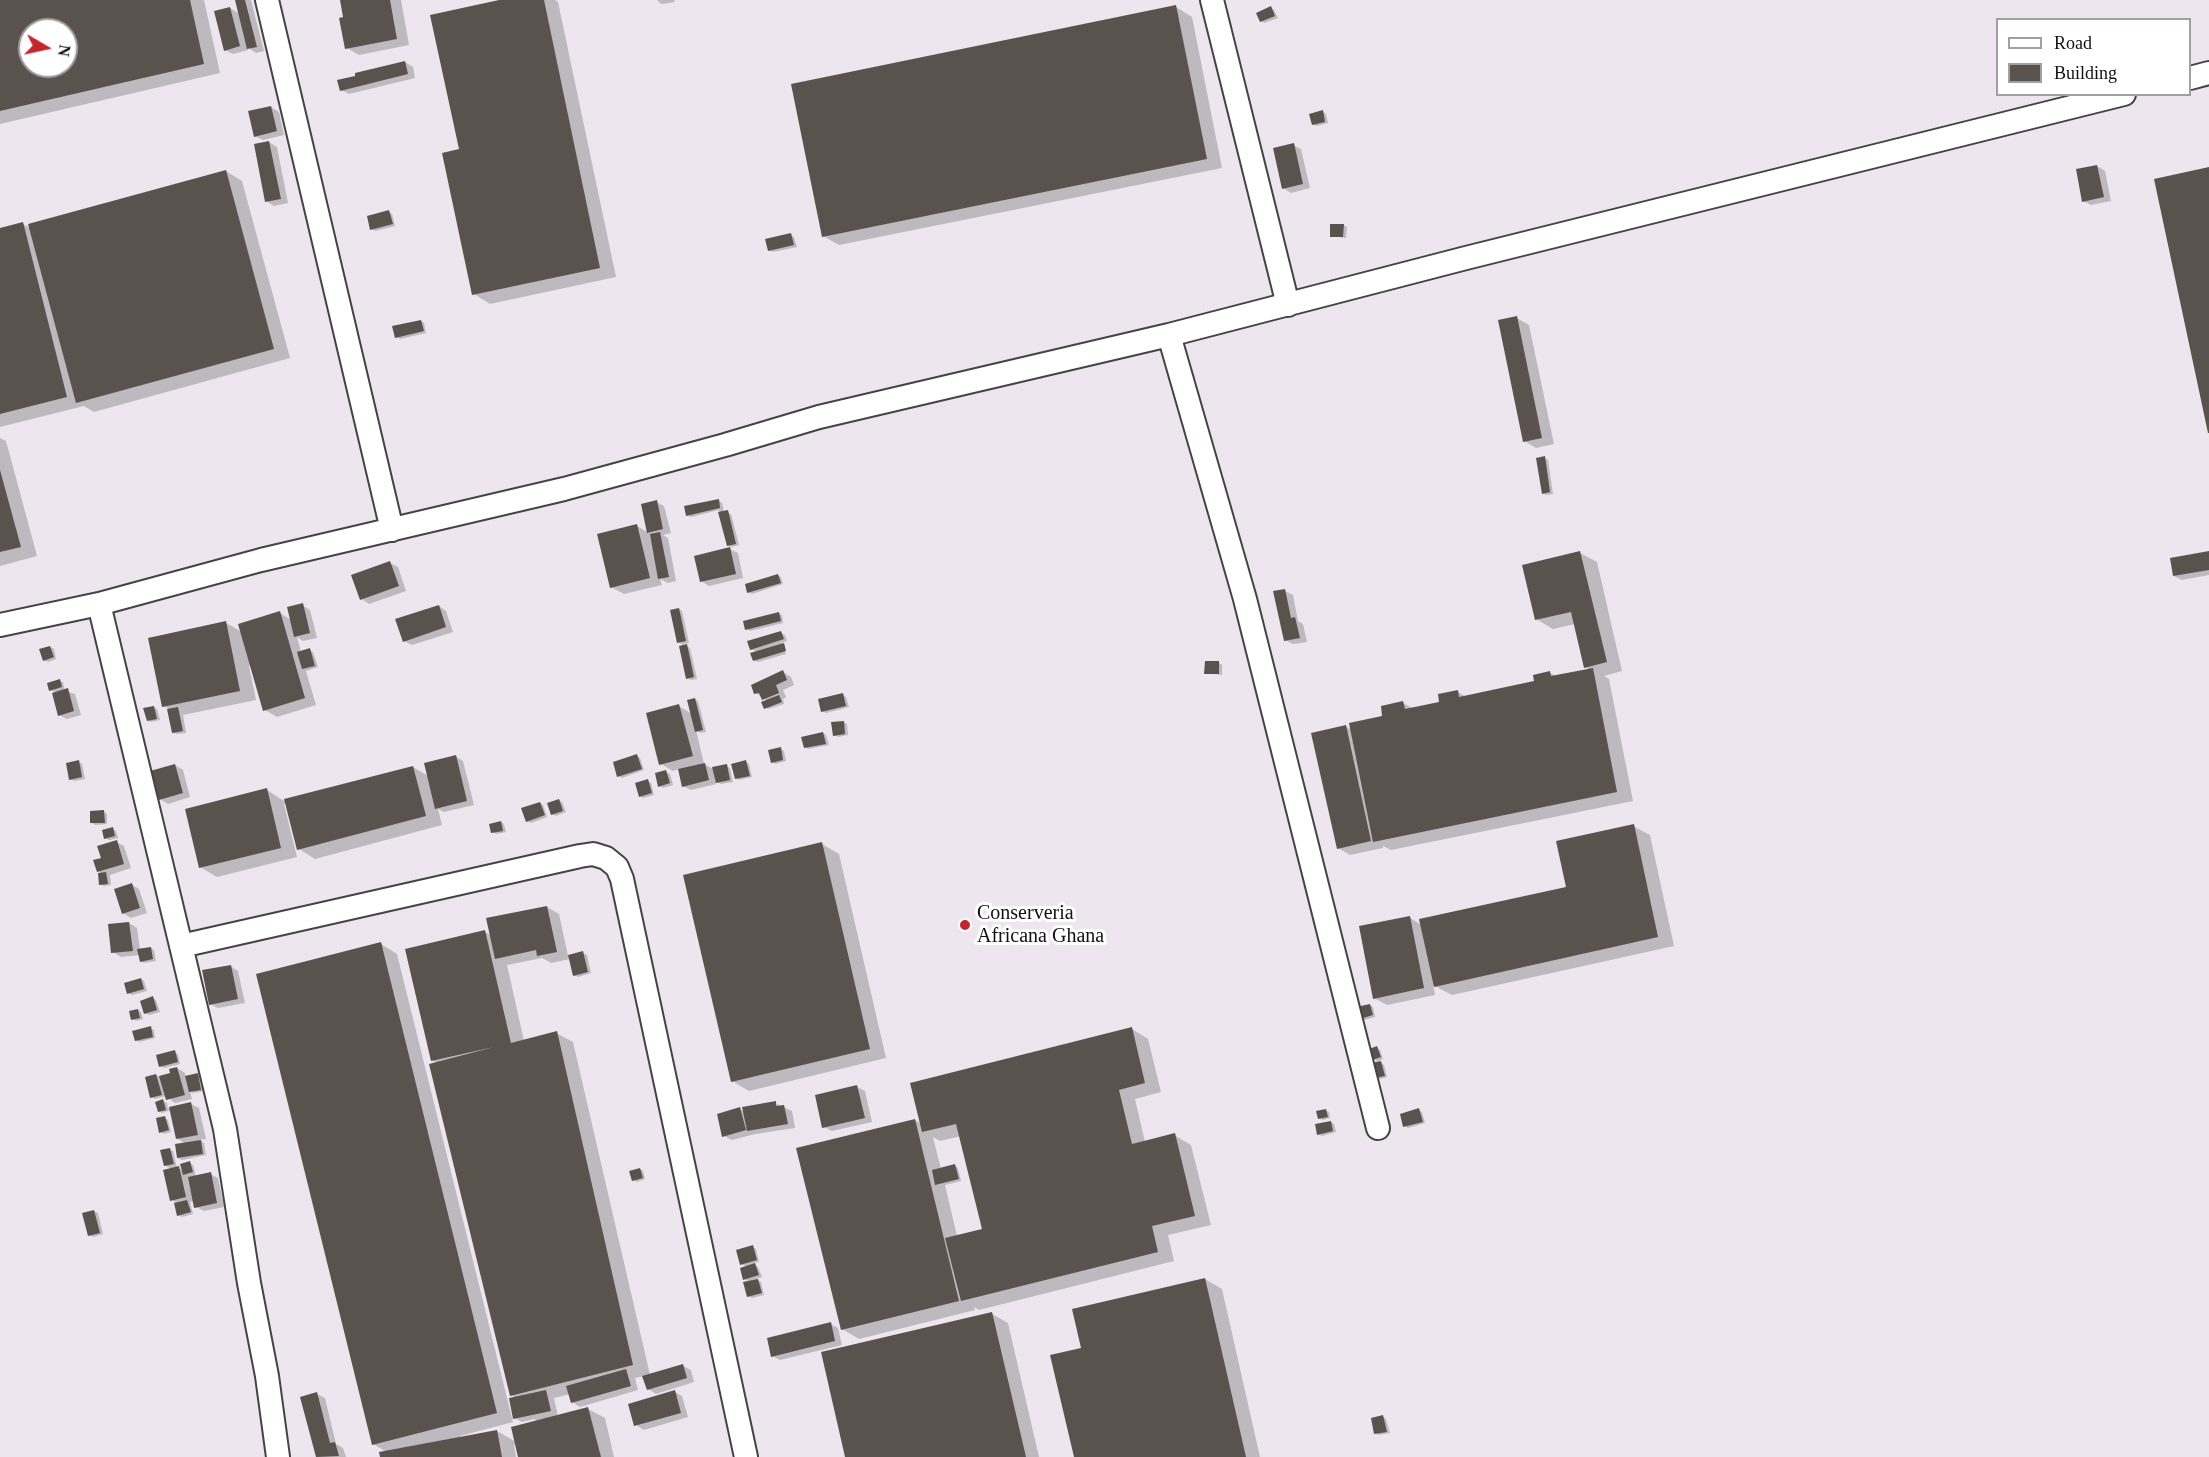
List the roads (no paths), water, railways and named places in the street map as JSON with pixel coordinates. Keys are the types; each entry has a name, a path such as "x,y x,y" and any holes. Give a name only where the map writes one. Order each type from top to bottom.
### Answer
{"street":[{"path":"267,0 392,531"},
{"path":"1212,0 1288,304"},
{"path":"2191,78 2209,73"},
{"path":"0,625 99,604 261,560 564,489 819,417 1169,335 1477,255 2116,96"},
{"path":"1169,335 1245,599 1378,1128"},
{"path":"99,604 225,1129 249,1283 267,1376 278,1457"},
{"path":"182,946 580,856 593,854 606,858 617,867 622,879 746,1457"}],"place":[{"name":"Conserveria Africana Ghana","path":"965,925"}]}
